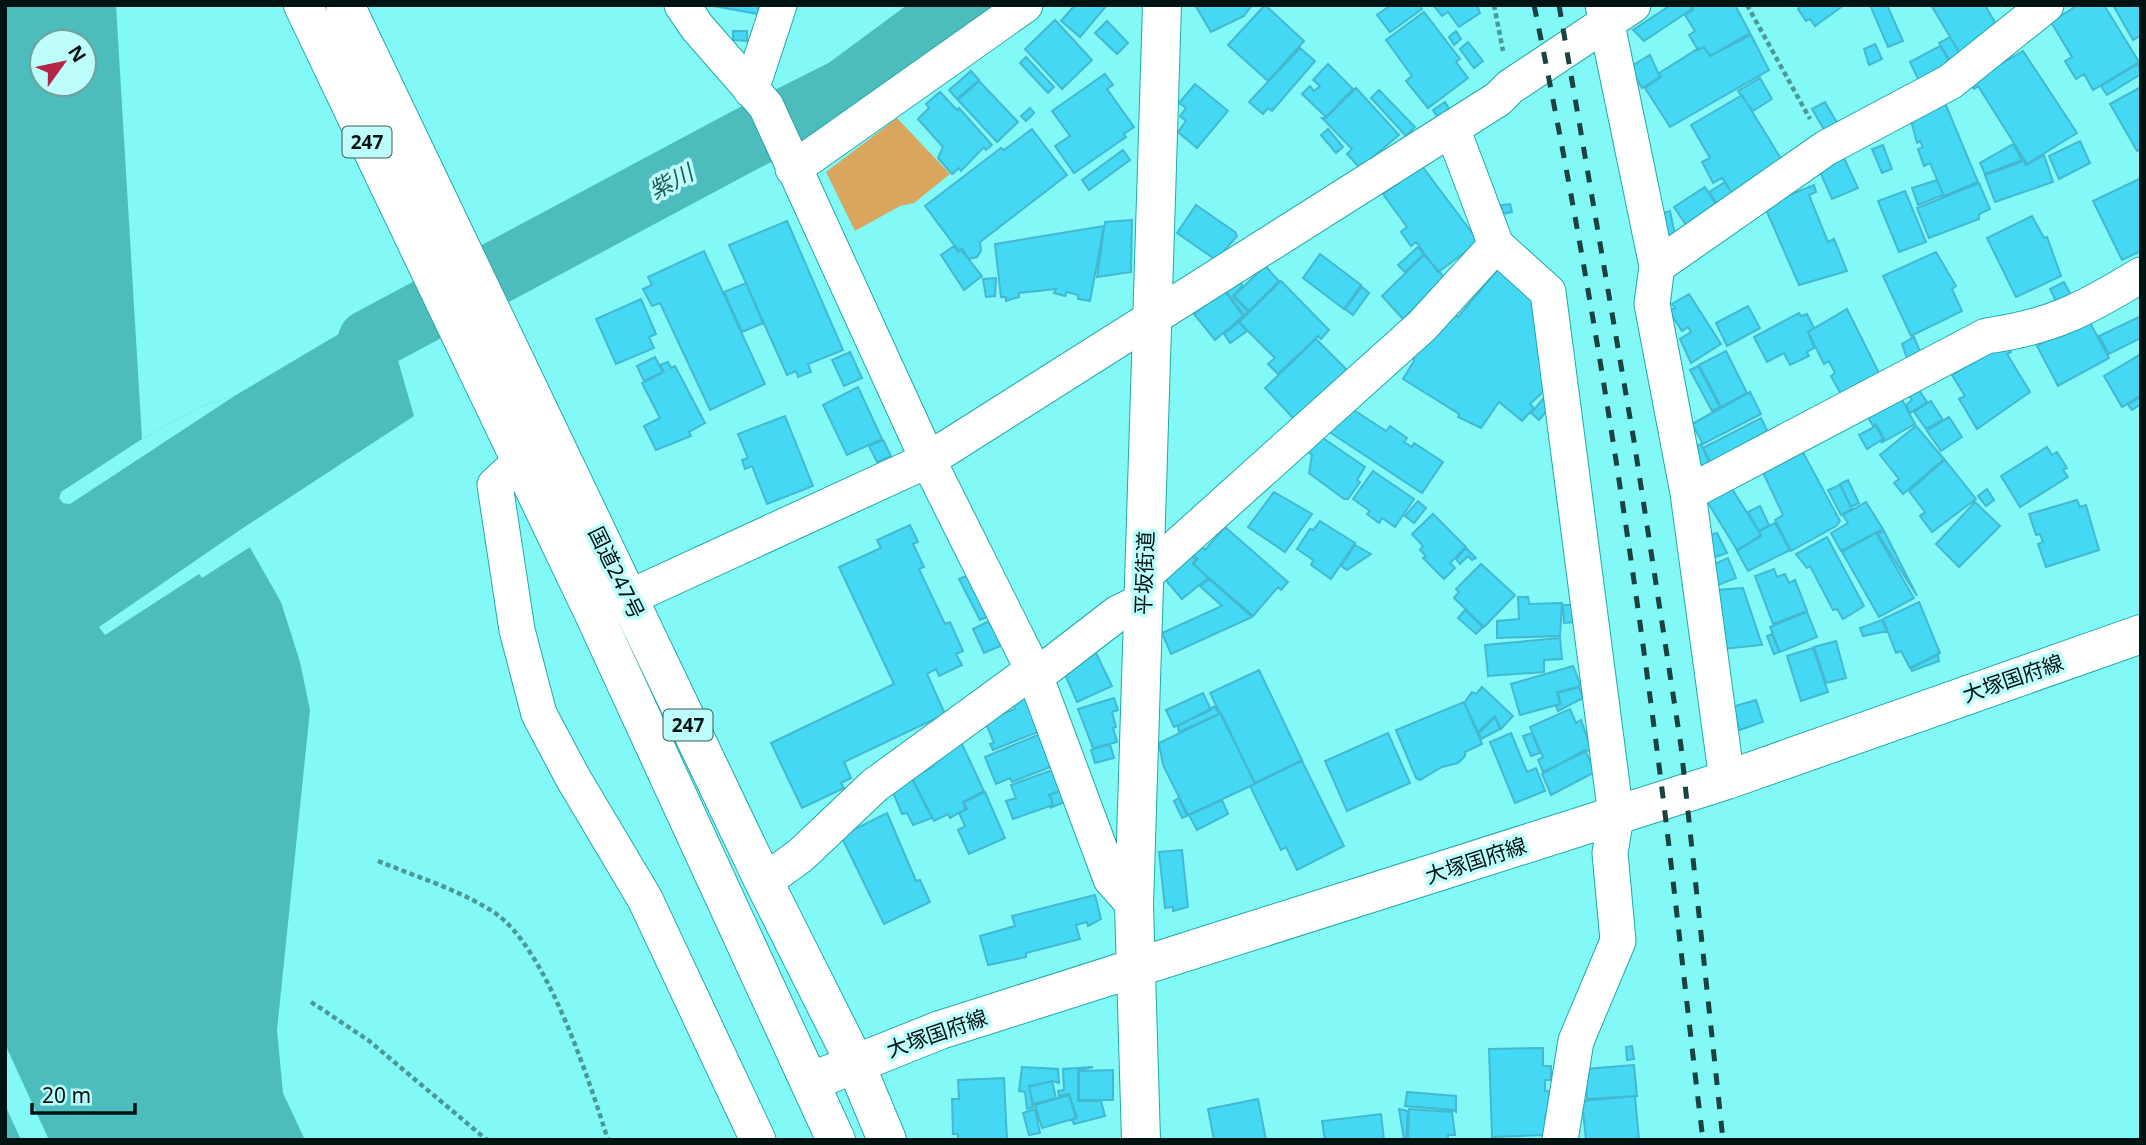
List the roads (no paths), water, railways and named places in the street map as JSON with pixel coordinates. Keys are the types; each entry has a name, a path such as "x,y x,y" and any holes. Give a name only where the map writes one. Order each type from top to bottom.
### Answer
{"main road":[{"name":"国道247号","path":"303,5 449,270 489,310 764,882 855,1063 887,1140"},
{"name":"国道247号","path":"345,5 449,270 456,327 521,461 836,1140"},
{"name":"平坂街道","path":"1141,1140 1138,968 1134,905 1162,5"},
{"name":"大塚国府線","path":"810,1082 940,1030 1727,780 2141,634"}],"street":[{"path":"682,5 697,27 758,98 789,156 928,460 1033,670 1111,878 1134,905"},
{"path":"758,98 779,5"},
{"path":"789,156 1025,5"},
{"path":"1657,266 1826,148 1950,82 2046,5"},
{"path":"628,598 928,460 1498,99 1510,86 1614,11 1657,266 1652,304 1688,493 1727,780"},
{"path":"1452,128 1496,245 1548,292 1616,816 1610,853 1618,941 1577,1041 1560,1140"},
{"path":"764,882 801,855 875,785 1033,670 1048,667 1118,613 1422,326 1496,245"},
{"path":"1688,493 1986,336 2032,330 2090,306 2141,275"},
{"path":"521,461 495,485 517,630 539,713 573,778 645,899 758,1140"}],"water":[{"path":"5,5 116,5 142,439 202,406 236,395 359,322 375,353 395,350 414,416 240,530 281,602 300,662 310,710 277,1030 283,1093 305,1140 5,1140"}],"waterway":[{"name":"紫川","path":"369,341 745,140 845,90 960,5"}],"railway":[{"path":"1534,5 1603,377 1645,657 1703,1140"},
{"path":"1559,5 1634,441 1681,746 1723,1140"}]}
